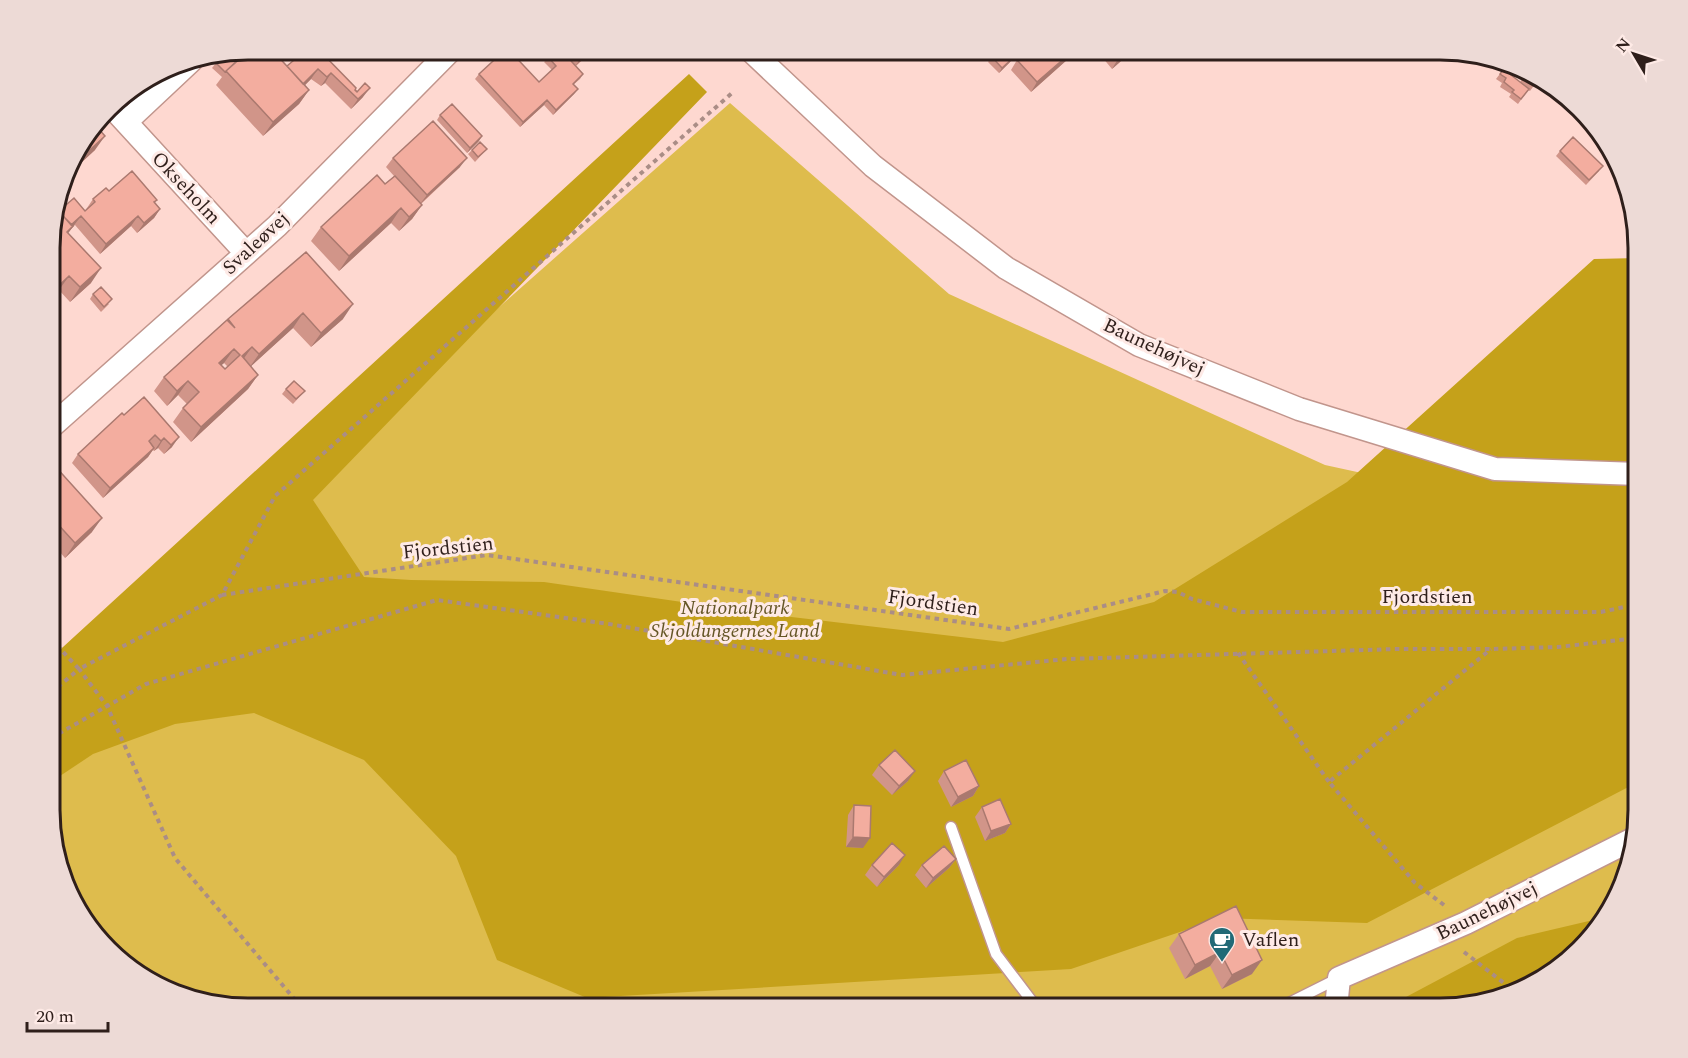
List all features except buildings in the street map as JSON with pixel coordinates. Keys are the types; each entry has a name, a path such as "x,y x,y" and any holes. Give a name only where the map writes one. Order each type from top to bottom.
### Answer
{"street":[{"name":"Svaleøvej","path":"60,416 277,226 441,60"},
{"name":"Baunehøjvej","path":"761,60 873,166 997,261 1140,345 1299,410 1495,469 1628,474"},
{"name":"Okseholm","path":"167,79 118,114 246,253"},
{"name":"Baunehøjvej","path":"1339,978 1466,922 1625,843"},
{"path":"1337,998 1339,978"}],"lane":[{"path":"951,827 996,954 1029,998"},
{"name":"Baunehøjvej","path":"1299,998 1339,978"}],"path":[{"path":"222,595 275,496 732,93"},
{"name":"Fjordstien","path":"60,685 79,669 222,595 487,555 1008,628 1165,591 1178,592 1192,599 1242,612 1600,612 1628,606"},
{"path":"60,733 147,684 437,600 609,624 902,675 1066,659 1398,648 1558,647 1628,639"},
{"path":"60,649 79,669 107,706 176,858 294,998"},
{"path":"1329,782 1491,649"},
{"path":"1238,653 1329,782 1415,883 1466,922"},
{"path":"1441,933 1507,986"}],"green space":[{"path":"689,74 707,92 313,500 364,577 544,582 758,613 1003,642 1154,602 1347,482 1594,259 1628,258 1628,787 1367,923 1221,918 1071,969 587,998 497,960 456,856 364,760 254,713 175,724 93,754 60,776 60,650"},
{"name":"Nationalpark Skjoldungernes Land","path":"730,103 949,294 1325,465 1628,531 1628,823 1618,871 1596,915 1573,943 1555,959 1512,984 1489,992 1453,998 248,998 199,992 165,979 133,959 99,925 74,882 64,847 60,810 60,695"},
{"path":"1592,920 1573,943 1555,959 1512,984 1489,992 1453,998 1402,998 1406,997 1517,938"}],"place":[{"name":"Vaflen","path":"1222,963"}]}
